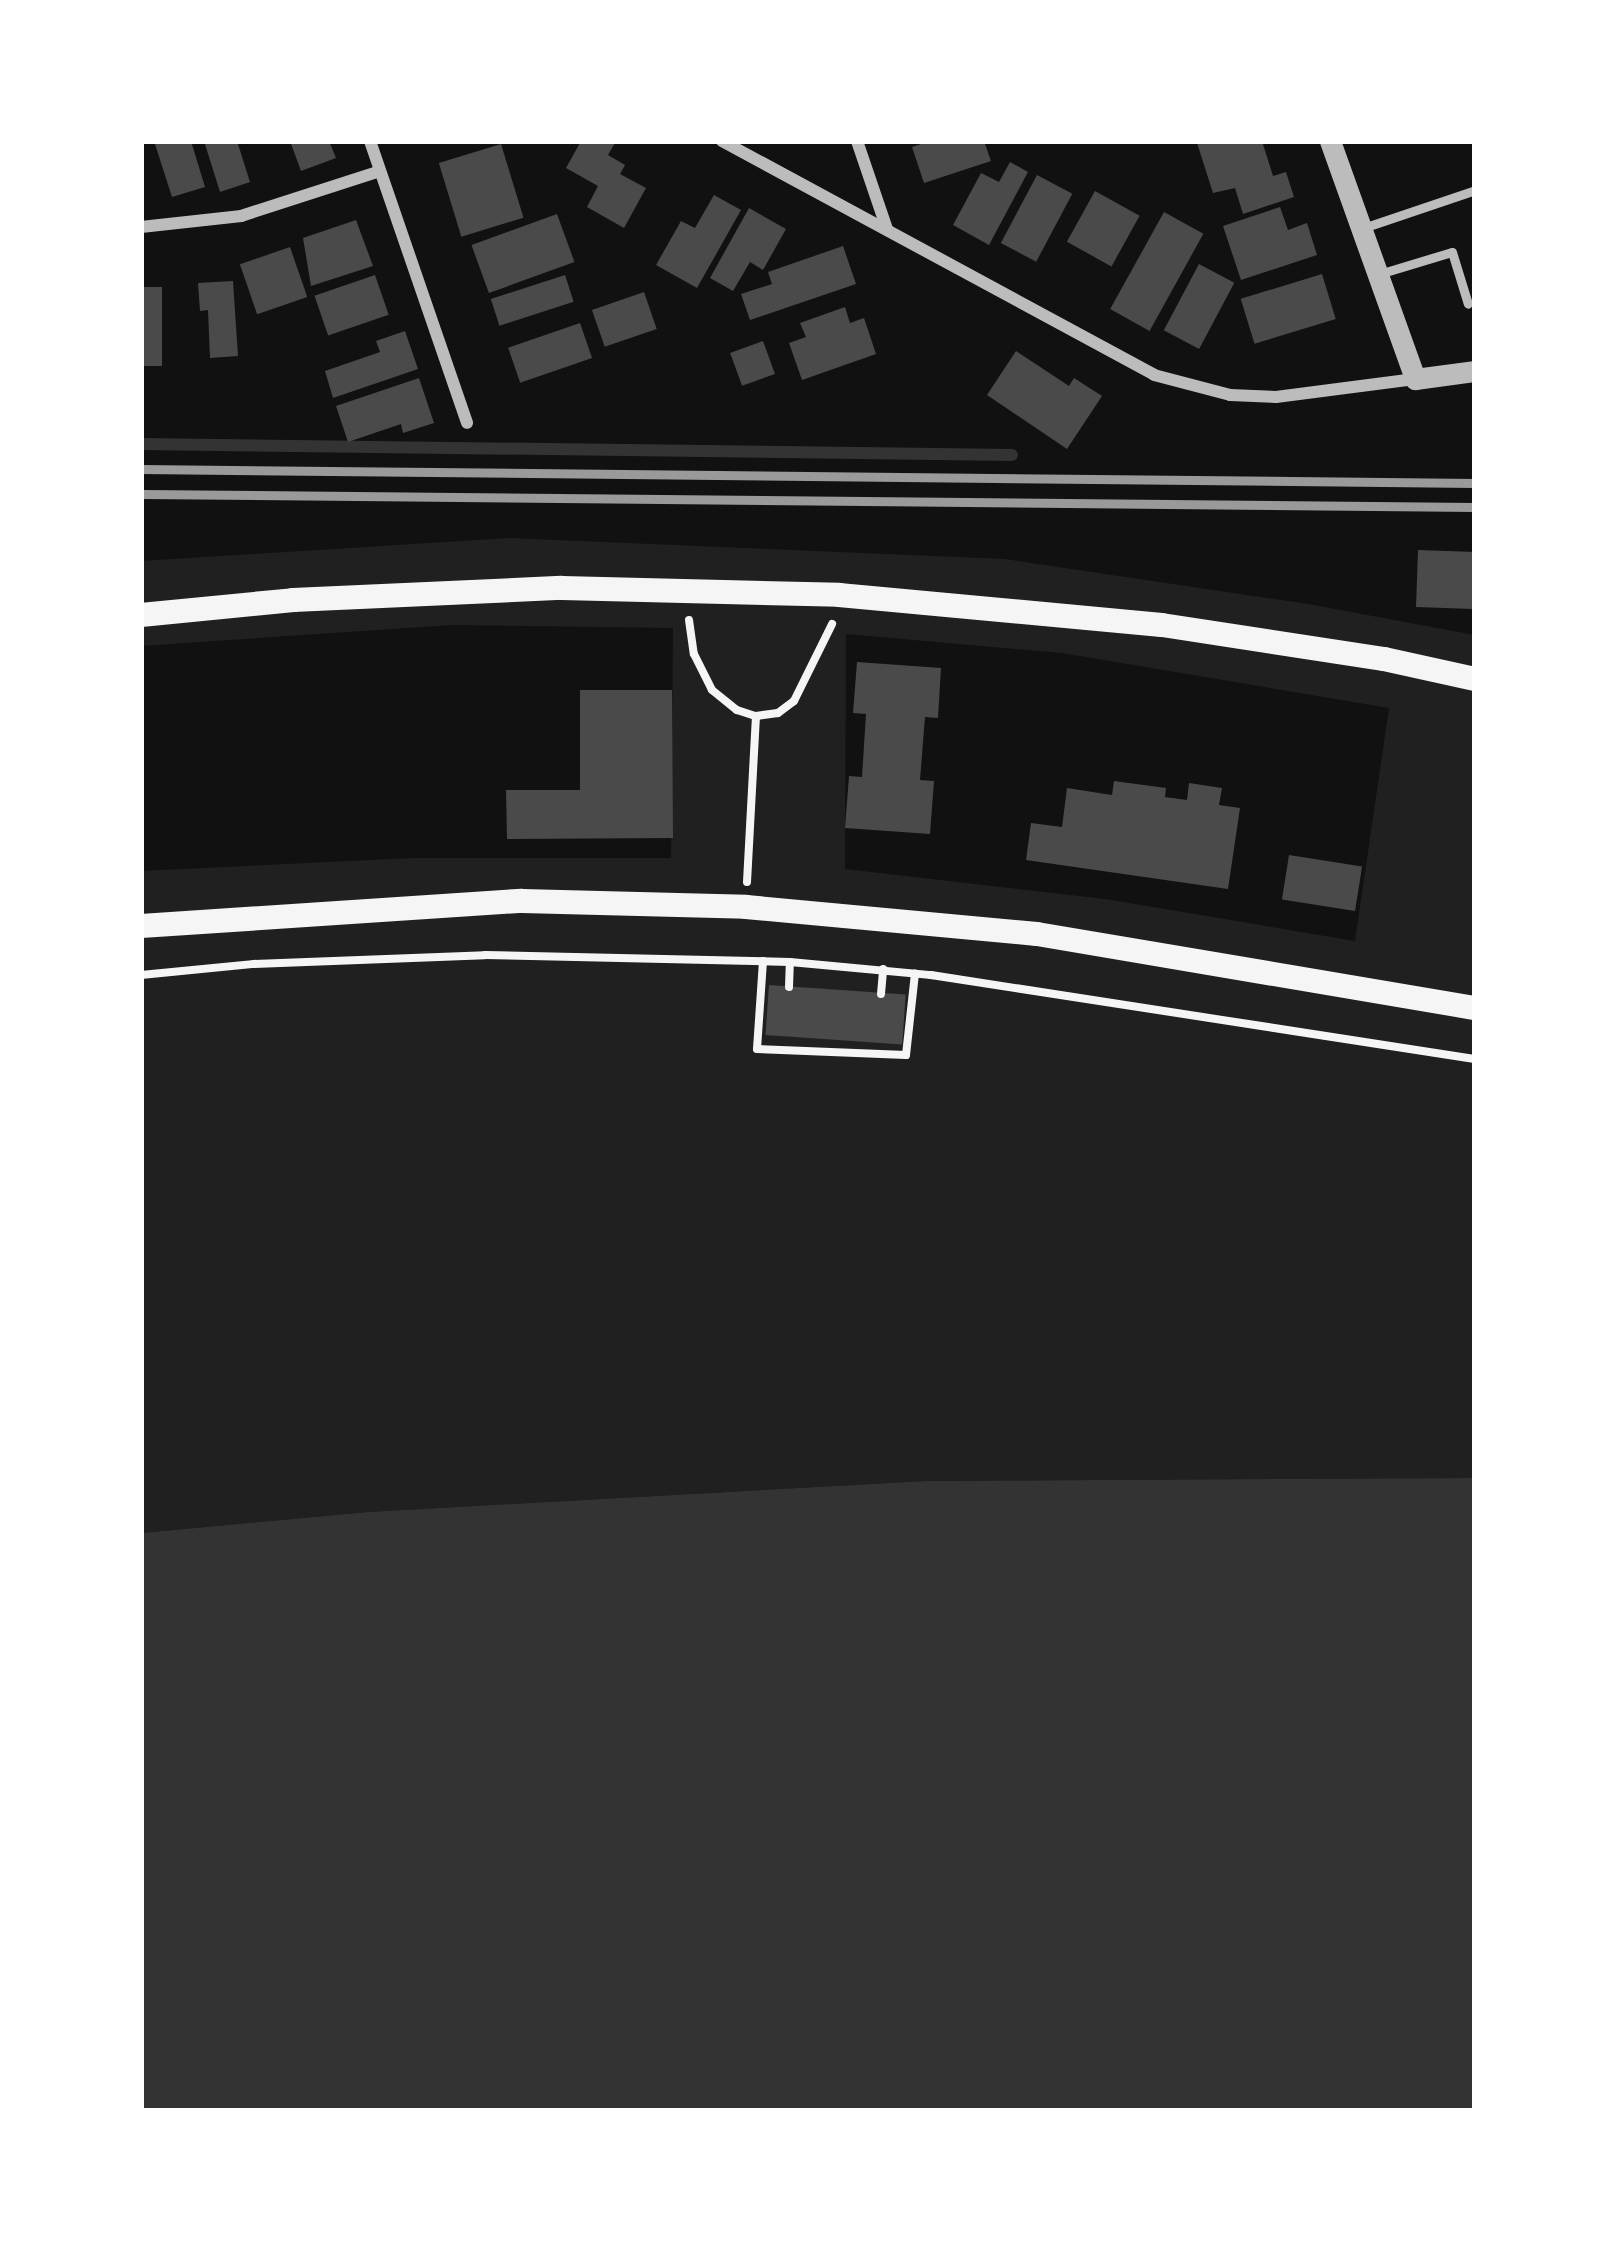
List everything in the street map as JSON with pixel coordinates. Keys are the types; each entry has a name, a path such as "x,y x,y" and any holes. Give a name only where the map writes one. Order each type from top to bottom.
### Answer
{"main road":[{"path":"141,615 429,592 684,589 839,595 1162,625 1384,659 1475,680"},
{"path":"141,926 522,901 746,907 942,922 1236,964 1475,1008"}],"street":[{"path":"370,141 466,423"},
{"path":"722,141 1154,375 1195,388 1276,397 1475,371"},
{"path":"857,141 887,229"},
{"path":"1330,141 1415,379"},
{"path":"141,227 241,216 380,171"}],"lane":[{"path":"1363,228 1475,190"},
{"path":"1379,274 1451,252 1468,304"}],"path":[{"path":"684,589 694,654 712,690 737,710 756,716 778,713 794,701 826,645 839,595"},
{"path":"746,907 756,716"},
{"path":"141,976 254,964 485,955 790,962 915,973 1475,1059"},
{"path":"763,961 758,1049 906,1055 915,973"},
{"path":"789,987 790,962"},
{"path":"881,994 883,969"}],"shaded area":[{"path":"509,538 1005,559 1308,604 1475,635 1475,1478 926,1481 368,1512 141,1533 141,871 413,858 671,858 673,628 452,625 141,646 141,561","holes":["846,634 1062,653 1389,708 1355,941 1105,899 845,869"]},
{"path":"1475,1478 1475,2111 141,2111 141,1533 368,1512 926,1481"}],"building":[{"path":"154,141 191,141 205,187 172,197"},
{"path":"204,141 237,141 250,182 220,192"},
{"path":"290,141 329,141 336,158 301,171"},
{"path":"581,141 616,141 608,155 625,165 620,174 646,188 624,228 587,207 598,186 566,168"},
{"path":"930,141 984,141 991,161 924,183 912,147"},
{"path":"1262,141 1273,176 1286,172 1294,197 1243,214 1235,188 1213,193 1197,143"},
{"path":"501,144 524,218 461,237 439,163"},
{"path":"1010,162 1028,172 989,245 953,225 981,173 999,182"},
{"path":"1037,175 1072,194 1036,262 1001,243"},
{"path":"1095,191 1140,216 1111,266 1067,242"},
{"path":"714,195 741,210 697,288 656,265 681,221 695,228"},
{"path":"1280,207 1288,230 1307,223 1317,255 1241,280 1223,226"},
{"path":"749,208 786,229 763,270 750,262 733,291 710,278"},
{"path":"1164,212 1203,234 1150,331 1110,309"},
{"path":"557,214 574,262 489,293 471,245"},
{"path":"356,220 373,266 311,286 303,238"},
{"path":"843,246 856,284 750,320 741,294 772,284 768,272"},
{"path":"290,247 307,297 257,314 240,264"},
{"path":"1199,264 1234,283 1199,349 1164,330"},
{"path":"1322,274 1336,319 1254,344 1241,299"},
{"path":"375,275 389,315 328,336 314,296"},
{"path":"565,275 574,302 499,326 491,299"},
{"path":"233,281 238,356 210,358 208,310 200,311 198,283"},
{"path":"141,287 162,287 162,366 141,366"},
{"path":"644,292 657,329 605,347 592,310"},
{"path":"845,307 850,323 864,318 876,354 802,380 789,343 806,337 800,323"},
{"path":"580,323 592,358 520,383 508,348"},
{"path":"405,331 418,369 333,398 325,371 380,352 376,341"},
{"path":"763,341 775,374 742,386 730,353"},
{"path":"1016,351 1069,386 1074,378 1102,396 1067,449 987,395"},
{"path":"419,378 434,423 403,433 401,424 348,442 336,406"},
{"path":"1418,550 1475,552 1473,609 1416,607"},
{"path":"857,662 941,668 938,718 925,717 920,780 934,781 930,834 845,828 849,776 862,777 866,714 853,713"},
{"path":"580,690 672,690 673,838 507,839 506,790 580,790"},
{"path":"1114,781 1166,788 1165,797 1187,800 1189,783 1222,788 1219,805 1240,808 1228,889 1026,860 1031,823 1062,827 1067,788 1112,795"},
{"path":"1289,855 1362,867 1355,911 1282,899"},
{"path":"769,985 906,995 902,1044 766,1035"}],"waterway":[{"path":"141,444 1012,455"}],"railway":[{"path":"141,469 1475,483"},
{"path":"141,494 1475,507"}]}
